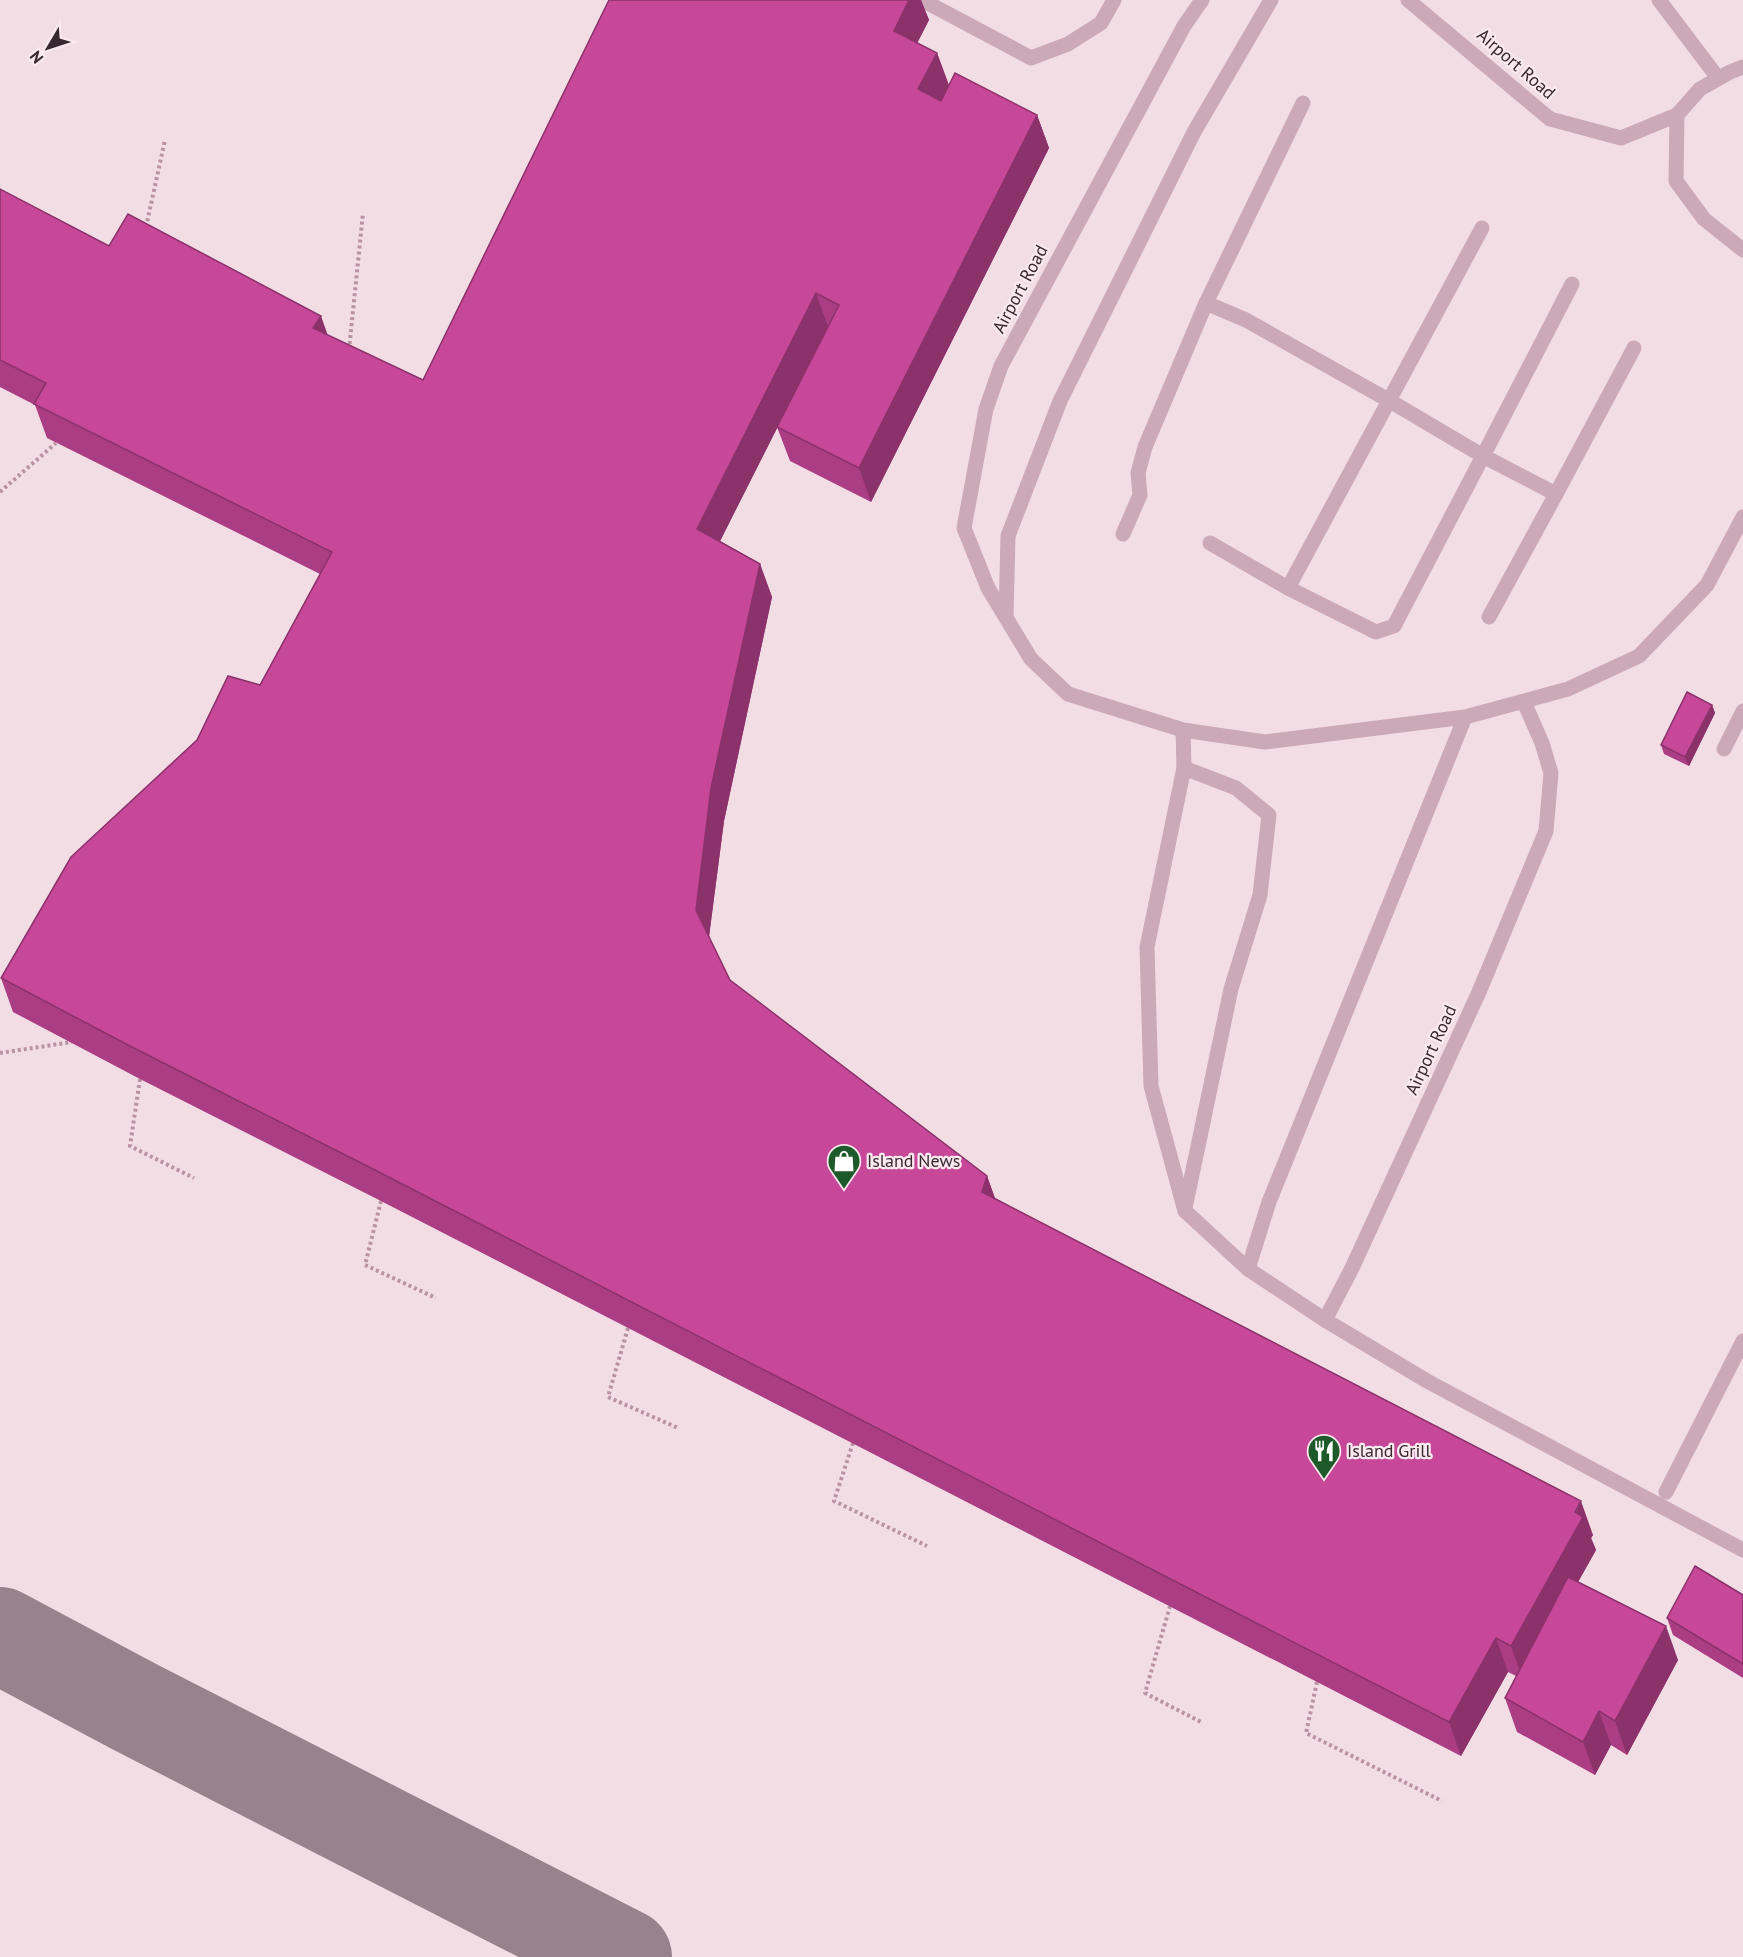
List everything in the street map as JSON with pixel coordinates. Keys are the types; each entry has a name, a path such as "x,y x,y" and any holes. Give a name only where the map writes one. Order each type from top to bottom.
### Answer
{"street":[{"path":"922,0 1031,57 1068,44 1101,23 1114,0"},
{"name":"Airport Road","path":"1202,0 1184,26 1081,214 1001,366 987,408 964,528 988,588 1031,659 1068,694 1183,730 1264,741 1465,717 1568,689 1639,656 1707,585 1743,517"},
{"path":"1006,616 1008,536 1060,400 1194,132 1270,0"},
{"name":"Airport Road","path":"1407,0 1550,119 1621,138 1677,115 1700,89 1743,67"},
{"path":"1659,0 1718,78"},
{"path":"1123,534 1140,495 1138,472 1145,447 1206,303 1303,103"},
{"path":"1677,115 1676,181 1704,219 1743,250"},
{"path":"1288,588 1482,228"},
{"path":"1210,543 1288,588 1376,632 1394,626 1572,284"},
{"path":"1206,303 1246,320 1483,456 1556,494"},
{"path":"1490,617 1634,348"},
{"name":"Airport Road","path":"1325,1320 1362,1247 1479,992 1546,831 1551,773 1542,743 1524,702"},
{"path":"1724,749 1743,711"},
{"path":"1248,1269 1269,1202 1465,717"},
{"path":"1183,730 1184,768 1147,947 1151,1086 1185,1211 1248,1269 1325,1320 1427,1381 1743,1550"},
{"path":"1184,768 1236,788 1269,815 1260,895 1231,989 1185,1211"},
{"path":"1666,1492 1743,1341"}],"path":[{"path":"143,237 165,140"},
{"path":"348,361 363,213"},
{"path":"0,492 56,443"},
{"path":"0,1053 72,1042"},
{"path":"140,1079 130,1146 194,1178"},
{"path":"381,1201 365,1265 436,1299"},
{"path":"628,1328 608,1397 678,1428"},
{"path":"853,1443 834,1501 927,1545"},
{"path":"1170,1606 1145,1693 1201,1722"},
{"path":"1317,1682 1306,1733 1442,1801"}],"building":[{"path":"609,0 909,0 894,31 937,53 918,89 941,101 955,73 1037,115 859,468 777,427 839,305 816,293 697,529 760,564 711,788 696,910 730,980 987,1176 982,1192 1581,1501 1575,1512 1583,1517 1511,1646 1496,1638 1449,1722 1,978 71,857 197,740 228,676 260,685 332,552 34,404 46,383 0,360 0,189 109,246 128,214 321,316 313,328 423,380"},
{"path":"1687,692 1712,705 1685,757 1661,745"},
{"path":"1695,1566 1743,1595 1743,1664 1667,1618"},
{"path":"1568,1577 1666,1626 1615,1721 1599,1711 1583,1742 1505,1698"}],"taxiway":[{"path":"0,1635 135,1707 624,1957"}],"place":[{"name":"Island News","path":"844,1190"},
{"name":"Island Grill","path":"1324,1480"}]}
